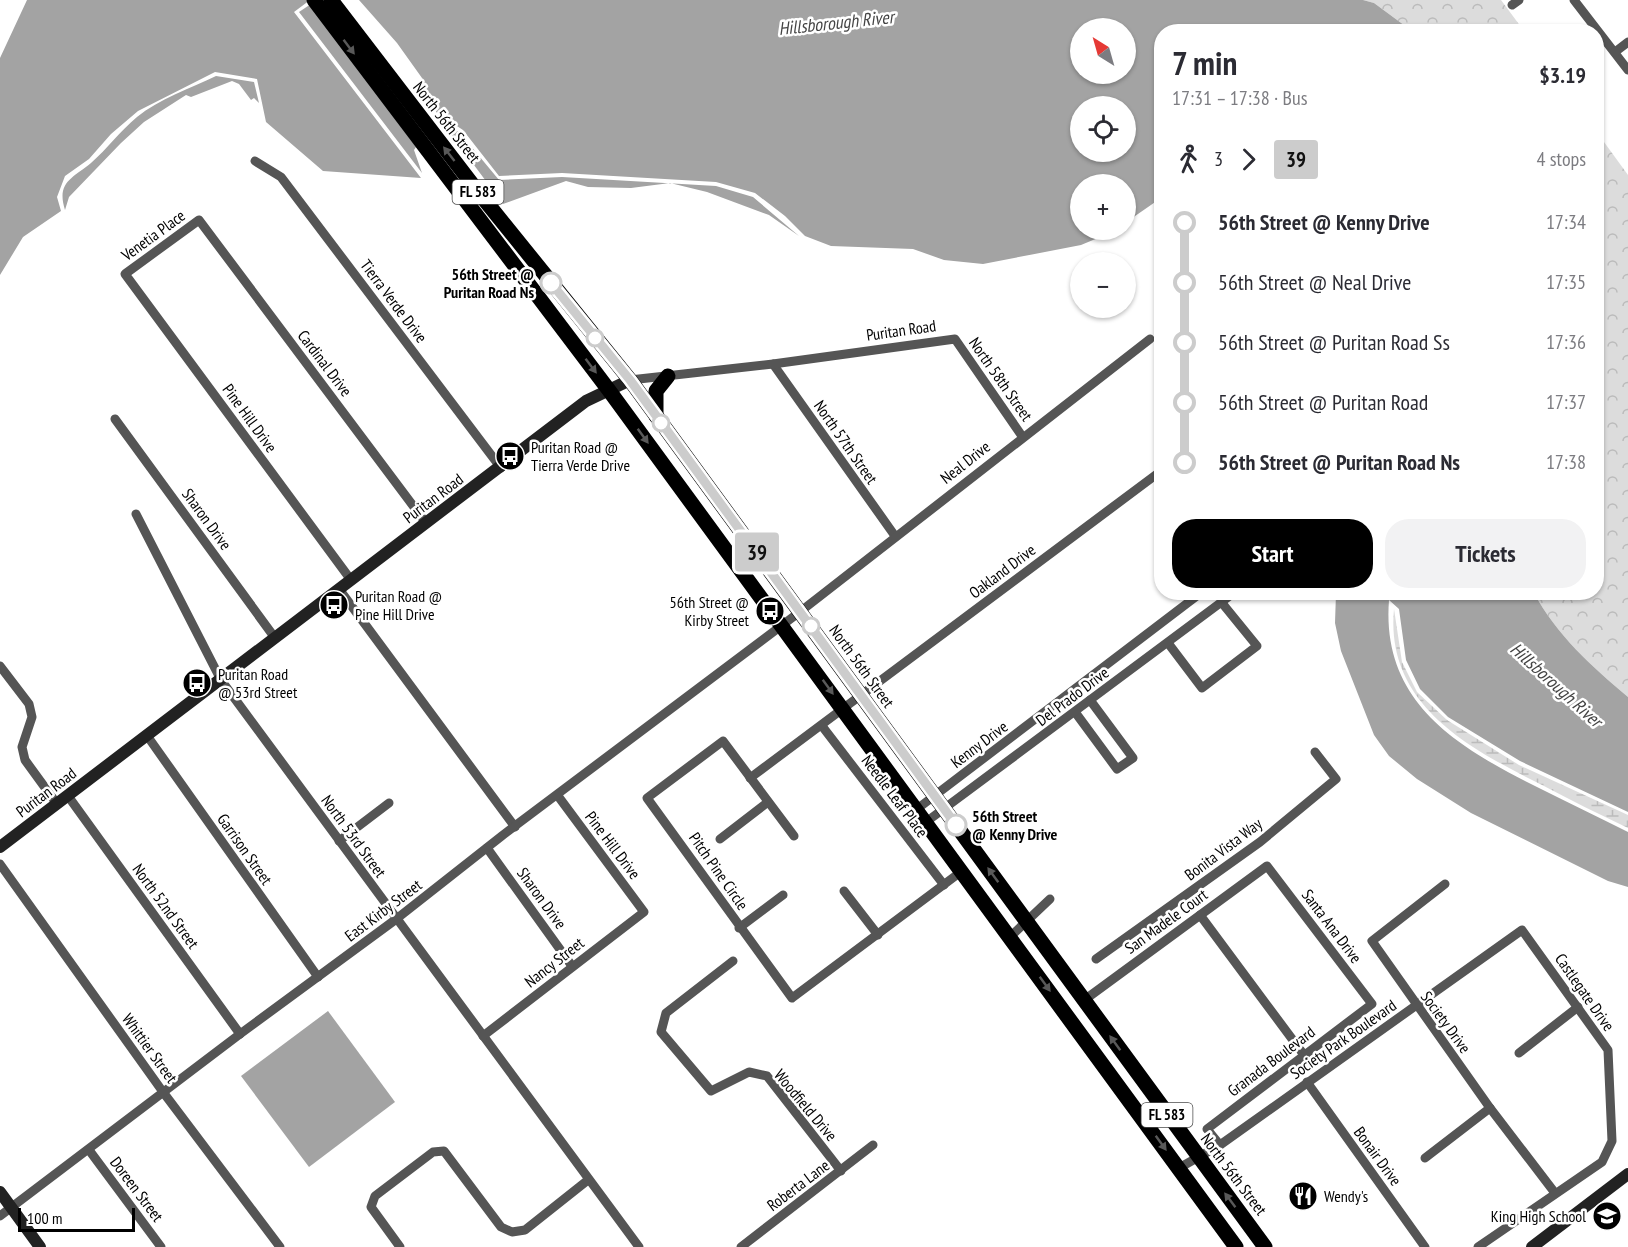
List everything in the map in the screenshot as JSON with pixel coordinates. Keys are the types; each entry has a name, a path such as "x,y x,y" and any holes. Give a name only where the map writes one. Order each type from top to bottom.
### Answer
{"main road":[{"name":"North 56th Street","path":"314,0 608,389 1236,1247"},
{"name":"North 56th Street","path":"331,0 502,221 630,380 1265,1247"},
{"path":"489,231 502,221"},
{"path":"656,416 656,391 668,376"},
{"path":"707,524 726,510"}],"street":[{"path":"1574,0 1593,24"},
{"path":"1604,38 1628,69"},
{"path":"1615,52 1628,42"},
{"name":"Tierra Verde Drive","path":"255,161 281,177 501,468"},
{"name":"Venetia Place","path":"125,274 199,220"},
{"name":"Cardinal Drive","path":"199,220 426,523"},
{"name":"Pine Hill Drive","path":"125,274 351,580"},
{"name":"Puritan Road","path":"0,847 148,737 586,401 608,389 630,380 773,364 955,339"},
{"name":"North 58th Street","path":"955,339 1022,436"},
{"name":"Neal Drive","path":"782,625 1022,436 1150,339"},
{"name":"North 57th Street","path":"773,364 895,536"},
{"name":"Sharon Drive","path":"115,419 275,638"},
{"name":"Oakland Drive","path":"844,709 1154,476"},
{"name":"North 53rd Street","path":"136,514 221,680 395,920 639,1247"},
{"path":"339,590 515,827"},
{"name":"Kenny Drive","path":"921,816 1192,600"},
{"name":"Del Prado Drive","path":"921,816 1075,712 1226,600"},
{"path":"1168,643 1202,688 1257,646 1222,603"},
{"name":"East Kirby Street","path":"0,1216 395,920 782,625"},
{"path":"0,666 28,704 32,717 22,747 26,760 57,804"},
{"path":"1075,712 1117,769 1133,758 1090,700"},
{"path":"794,836 750,778 844,709"},
{"name":"Needle Leaf Place","path":"822,726 944,885"},
{"name":"Garrison Street","path":"148,737 318,977"},
{"name":"Pitch Pine Circle","path":"750,778 723,741 647,798 730,910 739,928 792,998 962,871"},
{"name":"Bonita Vista Way","path":"1096,959 1260,842 1336,779 1315,752"},
{"name":"North 52nd Street","path":"68,796 240,1034"},
{"name":"Pine Hill Drive","path":"558,796 644,912"},
{"path":"720,839 768,802"},
{"path":"339,841 389,803"},
{"name":"Sharon Drive","path":"487,848 573,966"},
{"name":"Whittier Street","path":"0,864 163,1092 280,1247"},
{"name":"San Madele Court","path":"1083,1001 1268,866"},
{"name":"Santa Ana Drive","path":"1268,866 1372,1004"},
{"name":"Society Drive","path":"1446,884 1372,941 1415,1006 1555,1193"},
{"path":"844,891 878,935"},
{"path":"739,928 783,895"},
{"path":"1010,937 1028,923 1050,899"},
{"name":"Nancy Street","path":"483,1036 644,912"},
{"path":"1200,915 1304,1054"},
{"name":"Society Park Boulevard","path":"1179,1168 1220,1146 1522,930"},
{"name":"Castlegate Drive","path":"1478,1247 1602,1162 1612,1141 1608,1050 1522,930"},
{"name":"Woodfield Drive","path":"734,961 666,1012 661,1032 711,1091 749,1072 767,1076 841,1171"},
{"name":"Granada Boulevard","path":"1220,1146 1207,1129 1372,1004"},
{"path":"1519,1053 1578,1008"},
{"name":"Bonair Drive","path":"1307,1082 1425,1247"},
{"path":"1425,1158 1490,1108"},
{"name":"Roberta Lane","path":"741,1247 873,1145"},
{"name":"Doreen Street","path":"89,1150 161,1247"},
{"path":"400,1247 371,1207 375,1196 433,1152 444,1151 501,1227 512,1232 525,1230 588,1180"},
{"path":"1532,1247 1628,1174"},
{"path":"0,1192 40,1247"}],"green space":[{"path":"1363,0 1501,0 1519,24 1402,24 1374,3"},
{"path":"1604,142 1628,175 1628,697 1576,649 1538,600 1604,600"},
{"path":"1394,609 1402,662 1417,692 1447,720 1519,765 1628,815 1628,828 1514,771 1460,738 1437,719 1417,697 1403,671 1395,642"}],"water":[{"path":"27,0 310,0 294,12 421,178 323,171 266,122 257,79 215,72 138,111 111,134 89,159 65,176 57,197 61,211 23,237 0,275 0,58"},
{"name":"Hillsborough River","path":"359,0 1363,0 1374,3 1402,24 1154,24 1154,203 1136,215 1136,174 1070,174 1070,240 1093,240 1081,245 983,264 944,260 913,249 831,246 805,236 785,216 755,193 716,182 562,173 499,176 463,130 437,113 430,102 422,78 397,43"},
{"path":"311,4 416,147 414,150 422,173 299,12"},
{"path":"216,76 254,82 259,103 254,98 251,100 239,84 232,81 191,97 186,95 144,122 121,143 69,197 65,210 63,193 68,182 97,158 131,122 175,94"},
{"path":"439,118 460,133 499,180 562,177 668,183 631,188 588,187 566,181 503,204"},
{"path":"672,183 716,186 753,197 799,236 769,215 707,192"},
{"path":"1336,600 1389,600 1390,636 1398,667 1411,693 1430,717 1453,737 1507,772 1628,832 1628,887 1608,881 1471,813 1417,779 1389,756 1374,735 1341,651 1335,623"},
{"name":"Hillsborough River","path":"1389,600 1538,600 1576,649 1628,697 1628,812 1520,761 1448,717 1420,689 1406,660 1399,609"},
{"path":"328,1011 395,1102 309,1167 241,1076"}],"bus line":[{"name":"39","path":"551,283 630,380 956,825"}],"place":[{"name":"56th Street @ Puritan Road Ns","path":"551,283"},
{"name":"Puritan Road @ Tierra Verde Drive","path":"510,456"},
{"name":"Puritan Road @ Pine Hill Drive","path":"334,605"},
{"name":"56th Street @ Kirby Street","path":"770,611"},
{"name":"Puritan Road @ 53rd Street","path":"197,683"},
{"name":"56th Street @ Kenny Drive","path":"956,825"},
{"name":"Wendy's","path":"1303,1196"},
{"name":"King High School","path":"1607,1216"}]}
